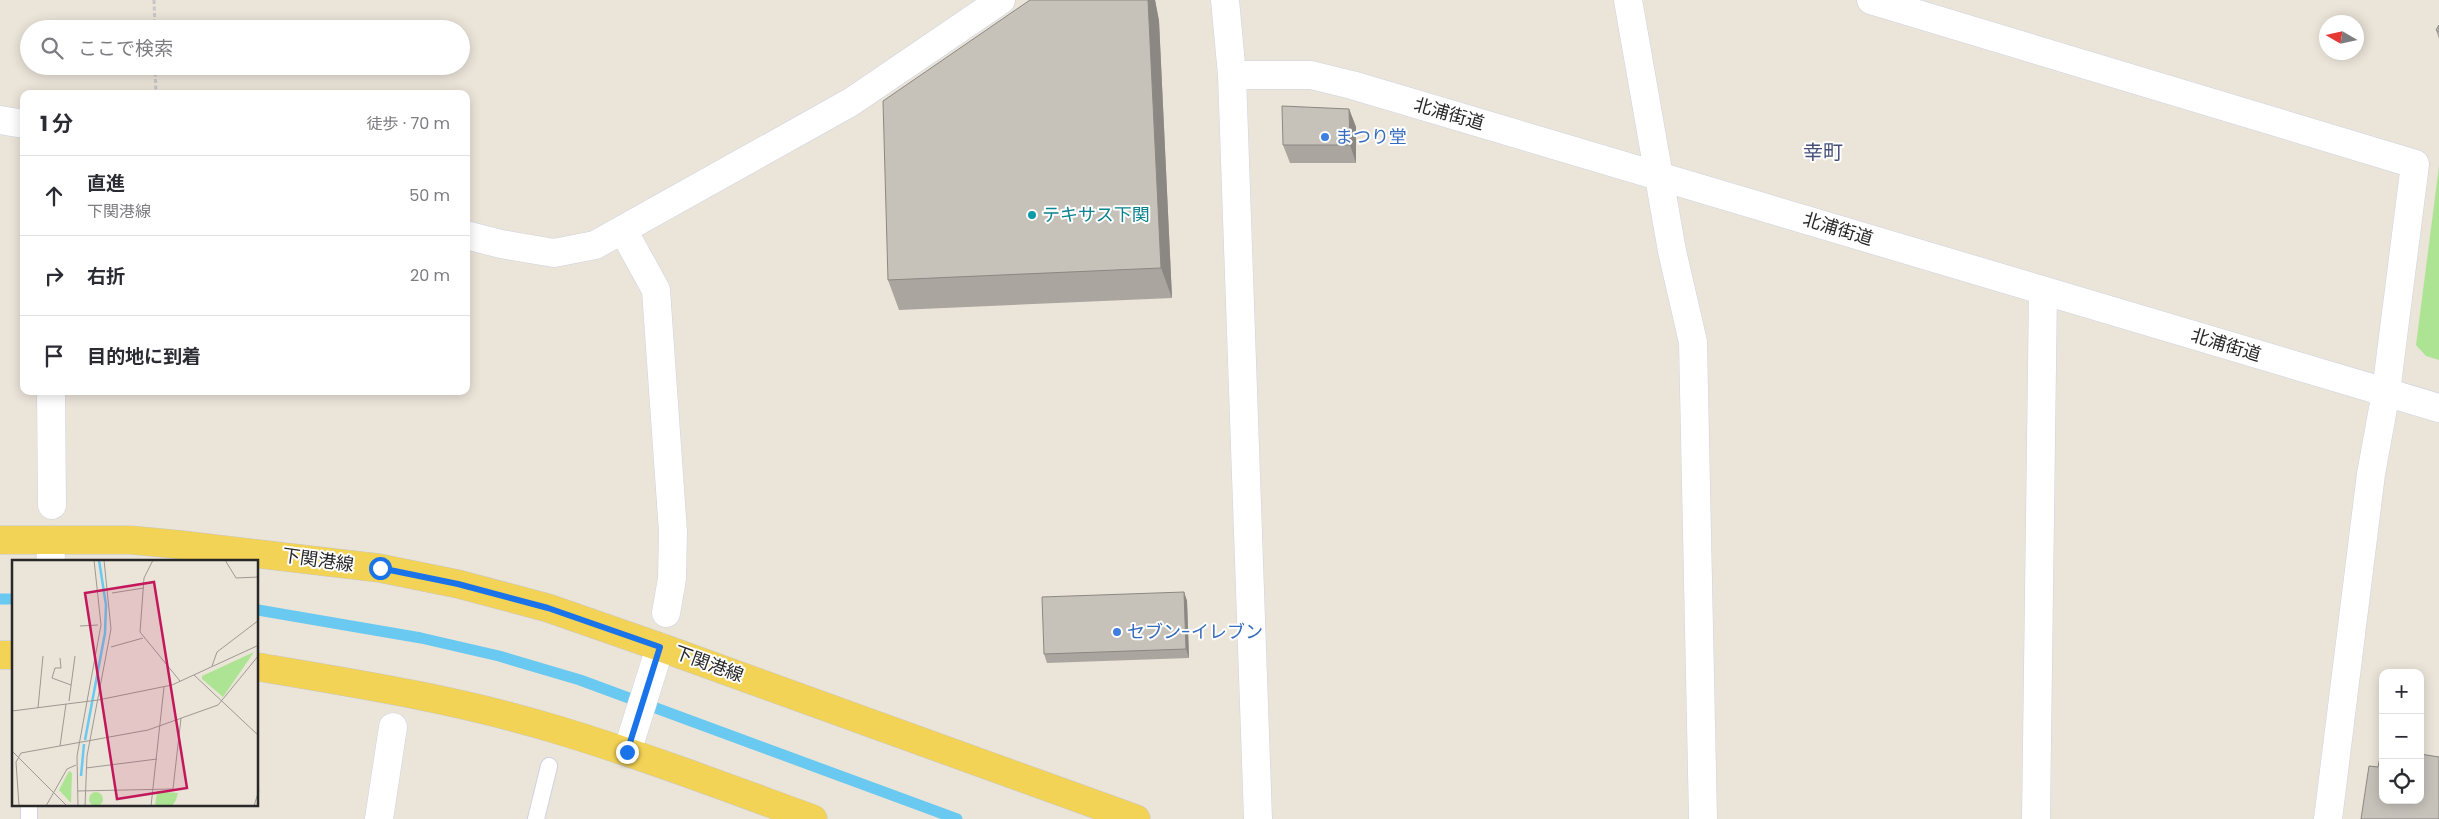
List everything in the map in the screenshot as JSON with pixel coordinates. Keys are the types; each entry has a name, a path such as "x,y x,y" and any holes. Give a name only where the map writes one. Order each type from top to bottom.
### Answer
{"main road":[{"name":"下関港線","path":"0,540 51,551 131,540 262,553 380,568 458,584 548,608 1136,819"},
{"path":"259,668 399,690 557,729 631,740 813,819"}],"street":[{"path":"470,236 554,253 596,245 852,102 1001,0"},
{"path":"1225,0 1232,75 1258,819"},
{"path":"1628,0 1672,251 1693,342 1703,819"},
{"path":"1871,0 2415,164 2386,392 2371,474 2328,819"},
{"name":"北浦街道","path":"1232,75 1311,76 1327,79 2439,408"},
{"path":"0,120 20,123"},
{"path":"623,230 656,290 673,532 672,578 666,613"},
{"path":"2036,819 2043,291"},
{"path":"51,395 52,505"},
{"path":"631,740 660,647"},
{"path":"378,819 393,727"}],"lane":[{"path":"536,819 548,766"},
{"path":"29,806 29,819"}],"path":[{"path":"154,0 155,20"},
{"path":"155,75 156,90"}],"green space":[{"path":"2439,166 2439,360 2426,356 2416,345"}],"building":[{"name":"テキサス下関","path":"1030,0 1148,0 1161,268 888,280 883,101"},
{"path":"1282,106 1349,109 1350,145 1283,145"},
{"name":"セブン-イレブン","path":"1184,592 1186,649 1044,654 1042,597"},
{"path":"2424,755 2439,757 2439,819 2361,819 2369,766 2378,767 2379,762 2379,804 2424,804"}],"waterway":[{"path":"0,599 12,599"},
{"path":"259,610 421,638 499,656 580,680 957,819"}],"place":[{"name":"まつり堂","path":"1325,137"},
{"name":"テキサス下関","path":"1032,215"},
{"name":"セブン-イレブン","path":"1117,632"}],"district":[{"name":"幸町","path":"1823,152"}],"route":[{"path":"380,568 458,584 548,608 660,647 627,752"}]}
